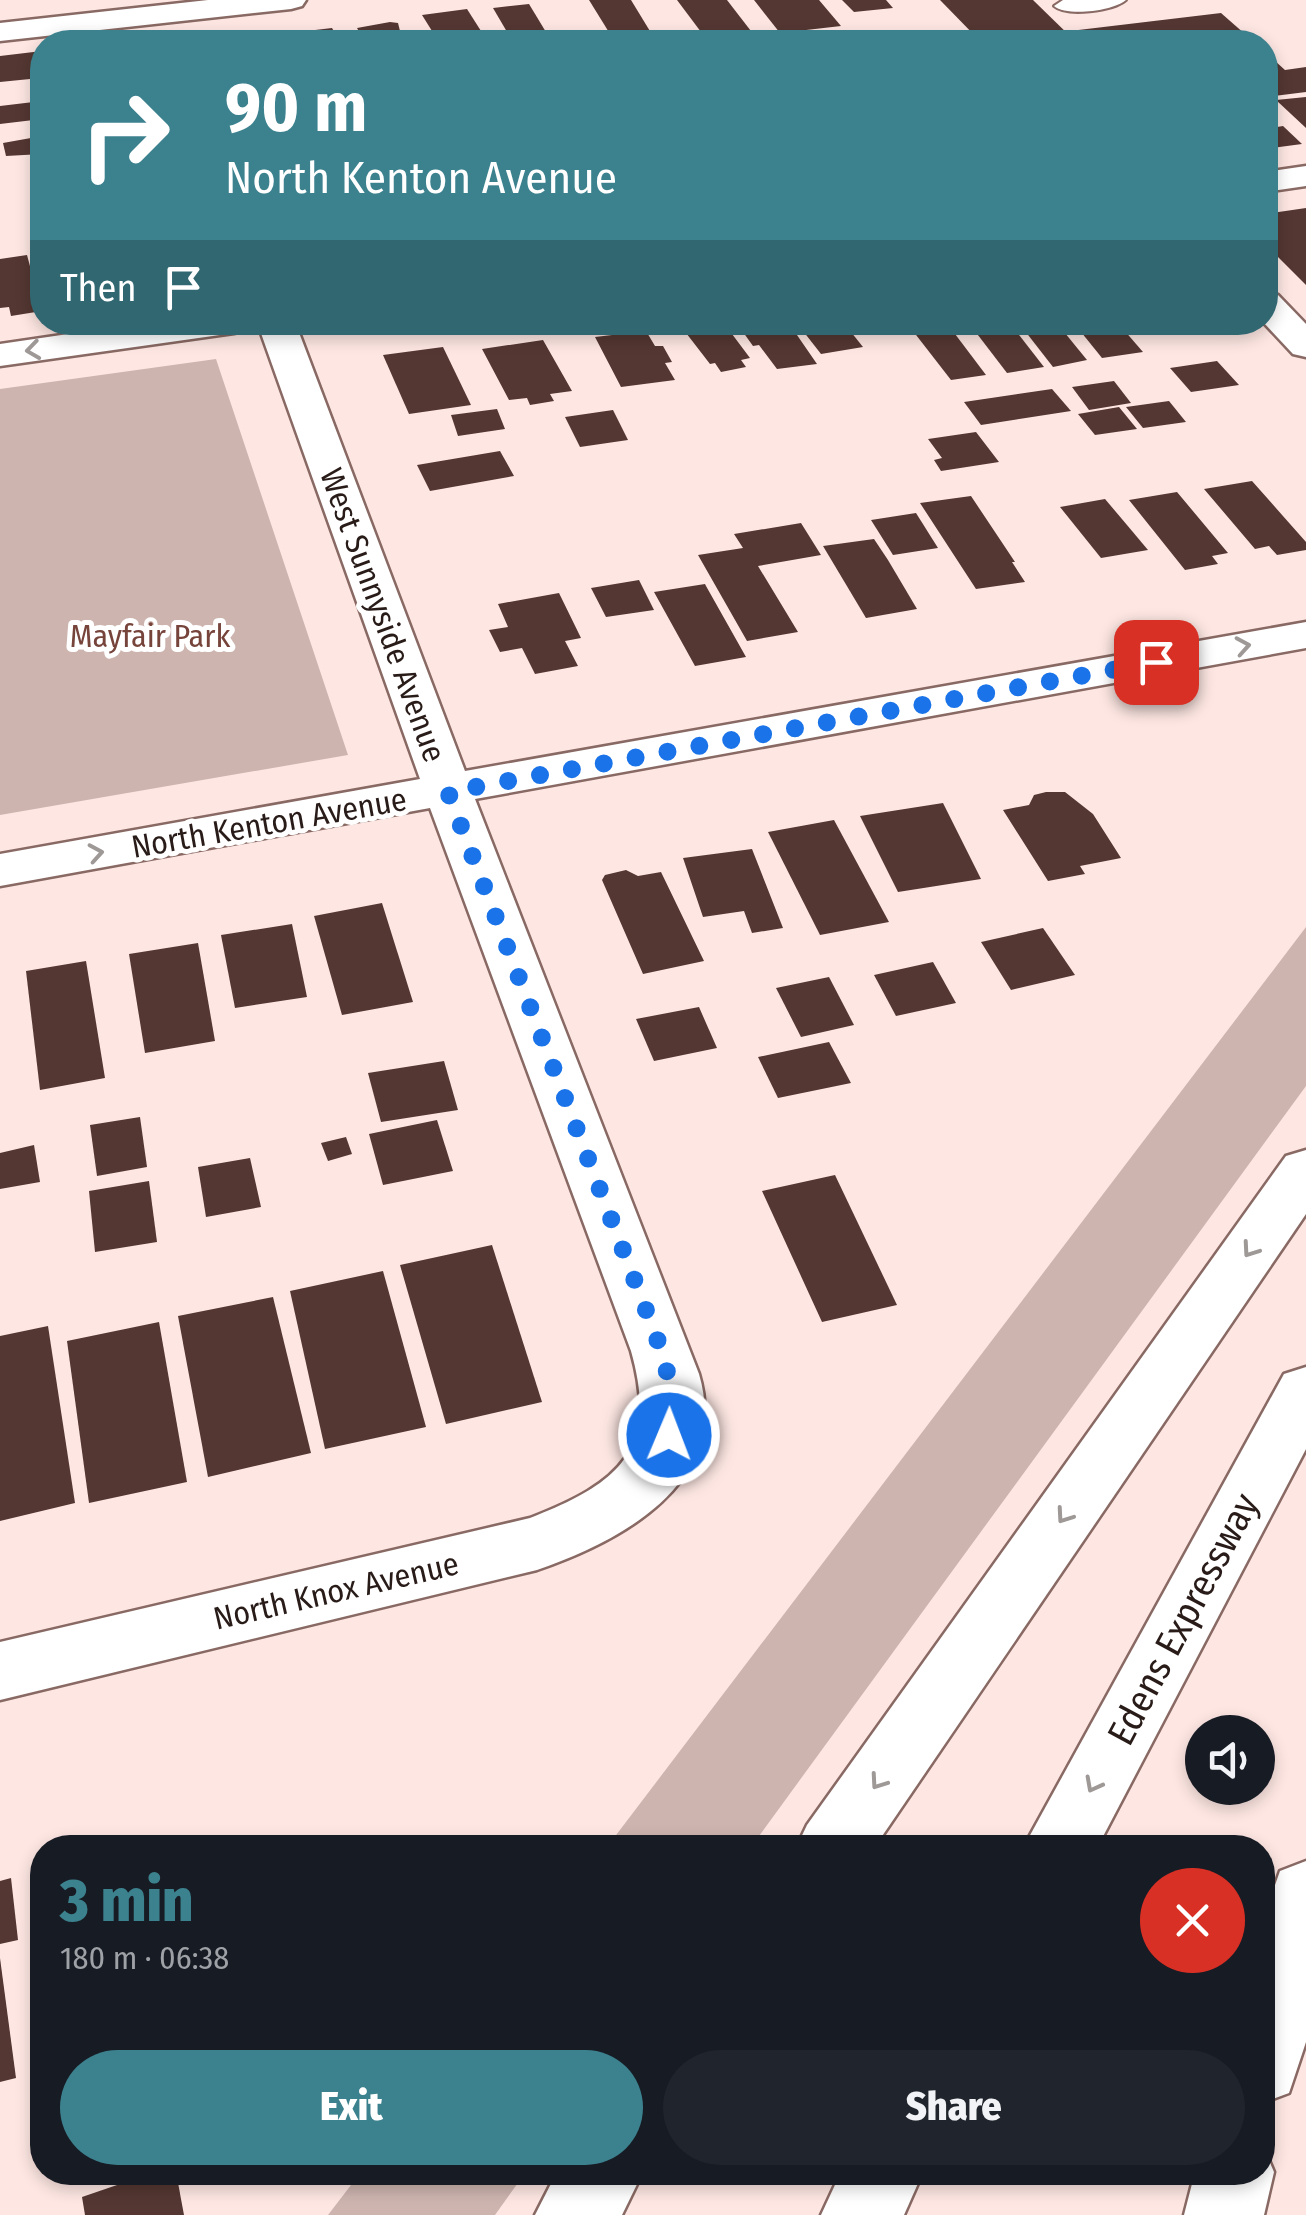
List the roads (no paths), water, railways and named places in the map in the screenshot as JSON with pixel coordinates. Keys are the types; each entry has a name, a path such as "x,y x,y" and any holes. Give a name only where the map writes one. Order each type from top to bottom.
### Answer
{"main road":[{"path":"0,32 166,19 292,0"},
{"path":"1278,180 1306,176"},
{"path":"1278,317 1306,346"},
{"path":"0,354 139,335"},
{"name":"West Sunnyside Avenue","path":"281,335 448,792 662,1352 673,1396 669,1435 655,1472"},
{"name":"North Kenton Avenue","path":"0,870 1306,635"},
{"path":"841,1835 1306,1170"},
{"name":"Edens Expressway","path":"1066,1835 1306,1391"},
{"name":"North Knox Avenue","path":"0,1671 537,1542 577,1528 619,1504 655,1472"},
{"path":"1275,2015 1306,1895"},
{"path":"575,2215 595,2185"},
{"path":"861,2215 877,2185"},
{"path":"1224,2215 1232,2185"}],"lane":[{"path":"1064,6 1116,0"}],"park label":[{"name":"Mayfair Park","path":"150,636"}]}
